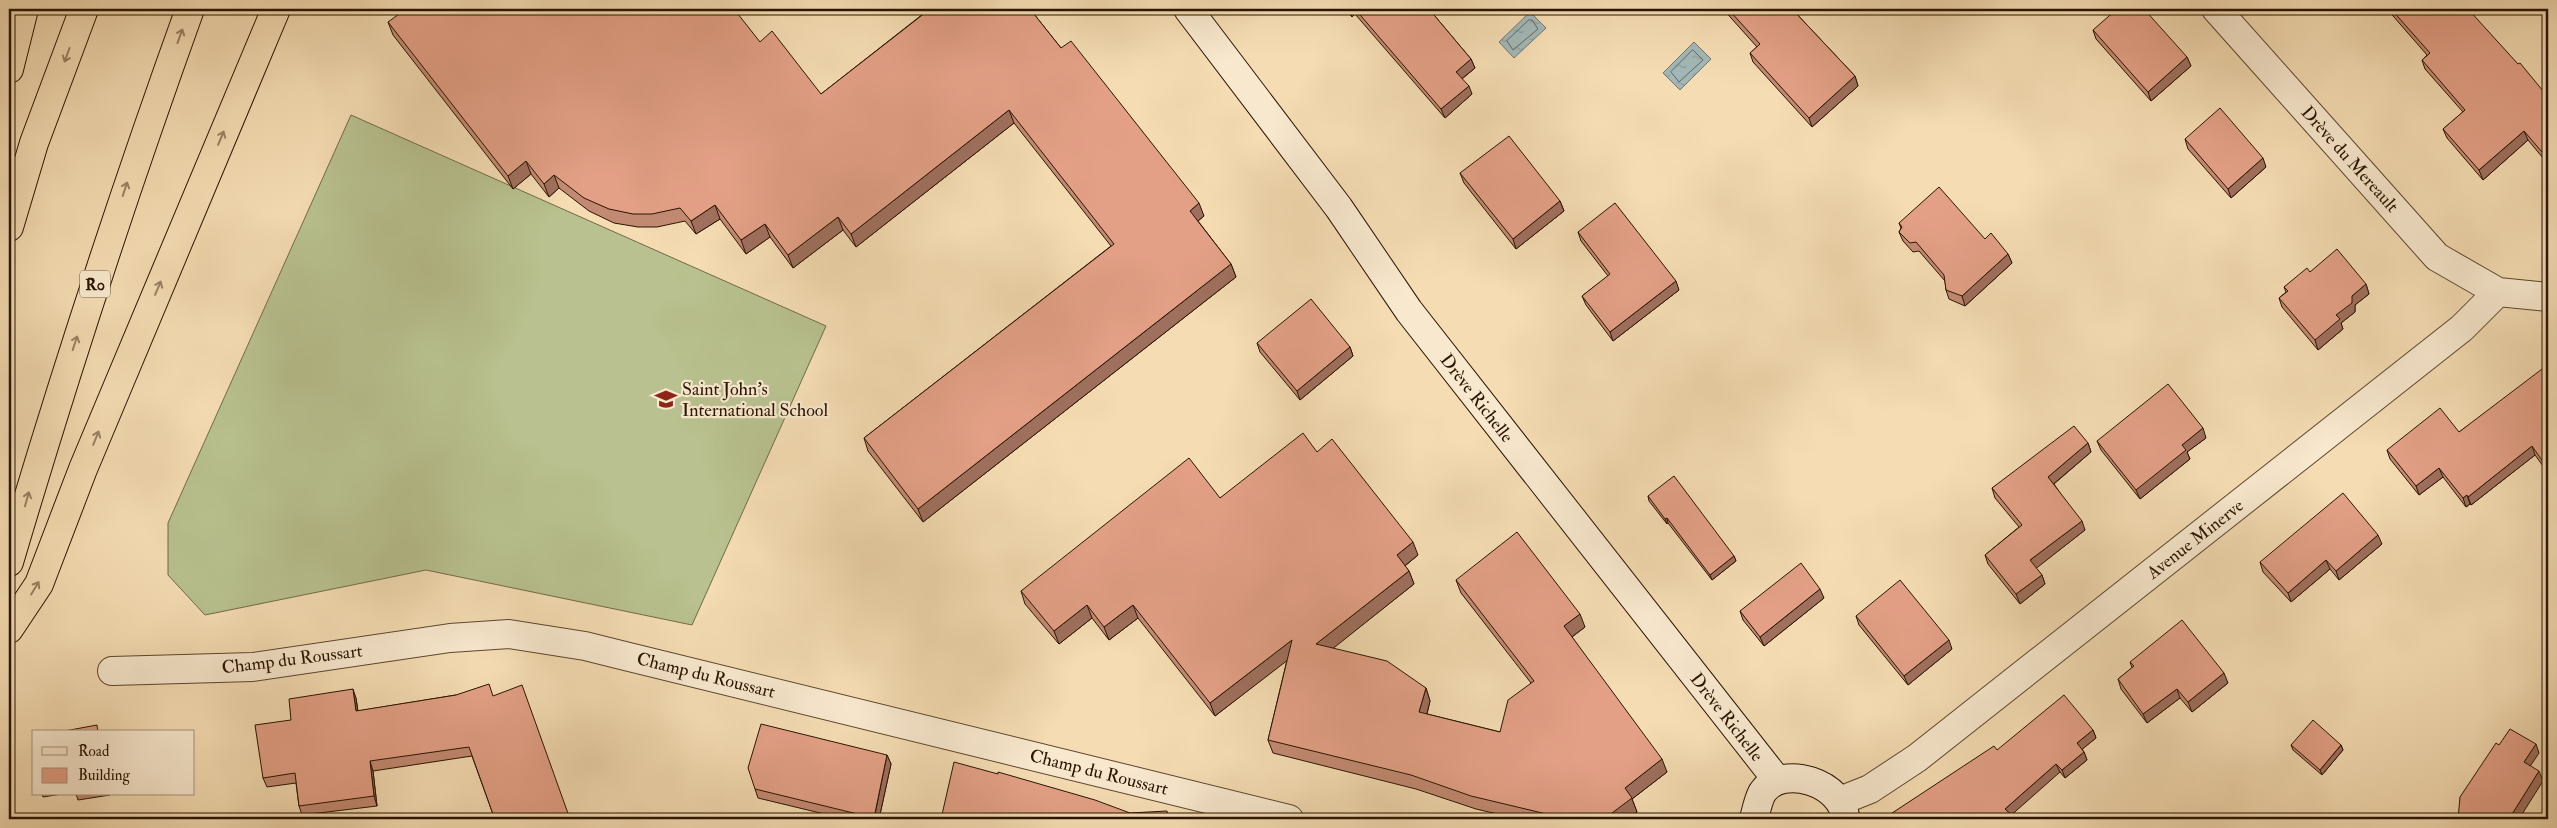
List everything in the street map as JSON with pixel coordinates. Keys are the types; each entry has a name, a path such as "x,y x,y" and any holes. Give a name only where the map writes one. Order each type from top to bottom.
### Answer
{"highway":[{"path":"9,69 24,9"},
{"path":"9,227 34,143 84,9"},
{"name":"R0","path":"9,562 49,424 130,173 190,9"},
{"path":"9,629 39,584 94,442 276,9"}],"street":[{"name":"Drève Richelle","path":"1188,9 1339,208 1409,311 1777,780"},
{"name":"Drève du Mereault","path":"2216,9 2437,257 2498,292"},
{"path":"2498,292 2548,297"},
{"name":"Avenue Minerve","path":"1842,810 1917,758 2462,328 2498,292"},
{"name":"Champ du Roussart","path":"112,671 253,667 450,638 509,634 625,656 1289,819"},
{"path":"1754,819 1762,793 1777,780 1799,778 1820,785 1842,810"}],"green space":[{"path":"351,115 826,326 692,625 426,570 205,615 168,575 168,523"}],"water":[{"path":"1530,12 1546,28 1514,58 1499,42"},
{"path":"1694,42 1711,59 1680,90 1663,73"}],"building":[{"path":"406,9 734,9 760,42 772,31 821,94 930,9 1030,9 1061,48 1071,41 1199,203 1190,211 1231,264 918,509 864,438 1114,244 1009,110 851,234 838,217 788,255 765,224 741,240 715,205 691,221 680,208 652,214 633,214 609,209 584,198 554,175 544,184 526,161 508,176 388,22"},
{"path":"1355,9 1429,9 1471,59 1456,72 1469,86 1441,109"},
{"path":"1728,9 1792,9 1855,76 1809,118 1750,53 1760,44"},
{"path":"2117,9 2144,9 2187,57 2148,92 2093,30"},
{"path":"2391,9 2457,9 2460,12 2468,9 2518,64 2520,63 2548,97 2548,159 2524,131 2479,170 2443,129 2465,110 2422,60 2430,53"},
{"path":"2220,108 2263,158 2228,189 2185,139"},
{"path":"1509,136 1560,201 1513,239 1460,173"},
{"path":"1939,187 1985,239 1991,233 2008,254 1962,296 1946,290 1944,275 1916,242 1910,243 1899,232 1902,227 1899,223"},
{"path":"1615,203 1676,281 1610,332 1582,296 1610,274 1578,232"},
{"path":"2337,249 2366,284 2352,296 2352,303 2336,315 2340,319 2315,340 2279,298 2288,291 2284,287 2307,268 2310,272"},
{"path":"1311,299 1350,347 1297,391 1257,343"},
{"path":"2546,366 2548,369 2548,469 2532,446 2468,497 2467,495 2463,498 2439,468 2416,486 2387,450 2440,408 2459,432"},
{"path":"2168,384 2203,428 2182,445 2186,450 2136,490 2097,441"},
{"path":"2074,426 2088,443 2048,477 2082,521 2030,560 2042,575 2016,594 1985,555 2022,525 1992,488"},
{"path":"1303,433 1317,452 1332,439 1413,542 1397,555 1409,571 1316,644 1387,661 1426,688 1419,712 1500,732 1508,700 1534,681 1456,580 1517,532 1580,614 1564,626 1662,759 1625,788 1632,798 1604,819 1554,819 1555,816 1471,796 1411,775 1268,740 1292,640 1210,703 1133,605 1104,627 1087,605 1054,631 1021,591 1189,458 1220,498"},
{"path":"1674,476 1734,556 1710,575 1648,496"},
{"path":"2343,493 2378,535 2336,571 2326,560 2288,593 2260,562"},
{"path":"1801,563 1820,589 1760,637 1740,611"},
{"path":"1900,580 1949,640 1904,676 1856,616"},
{"path":"2182,620 2224,673 2188,702 2177,689 2143,714 2118,679 2134,666 2130,662"},
{"path":"489,684 493,696 522,685 570,819 488,819 494,817 469,747 370,761 374,796 299,806 295,773 263,778 255,725 291,720 289,699 353,689 356,711 456,695"},
{"path":"2064,695 2093,730 2077,743 2084,752 2062,770 2056,764 2005,809 2016,819 1883,819 1994,746 1997,750"},
{"path":"2313,720 2341,745 2320,770 2291,745"},
{"path":"761,724 887,755 874,818 755,789 748,768"},
{"path":"97,725 98,730 70,730"},
{"path":"2510,729 2536,744 2524,762 2539,771 2509,819 2458,819 2460,797 2496,743 2499,745"},
{"path":"954,762 998,774 998,772 1095,800 1130,813 1167,811 1168,819 941,819"}],"place":[{"name":"Saint John's International School","path":"666,399"}]}
